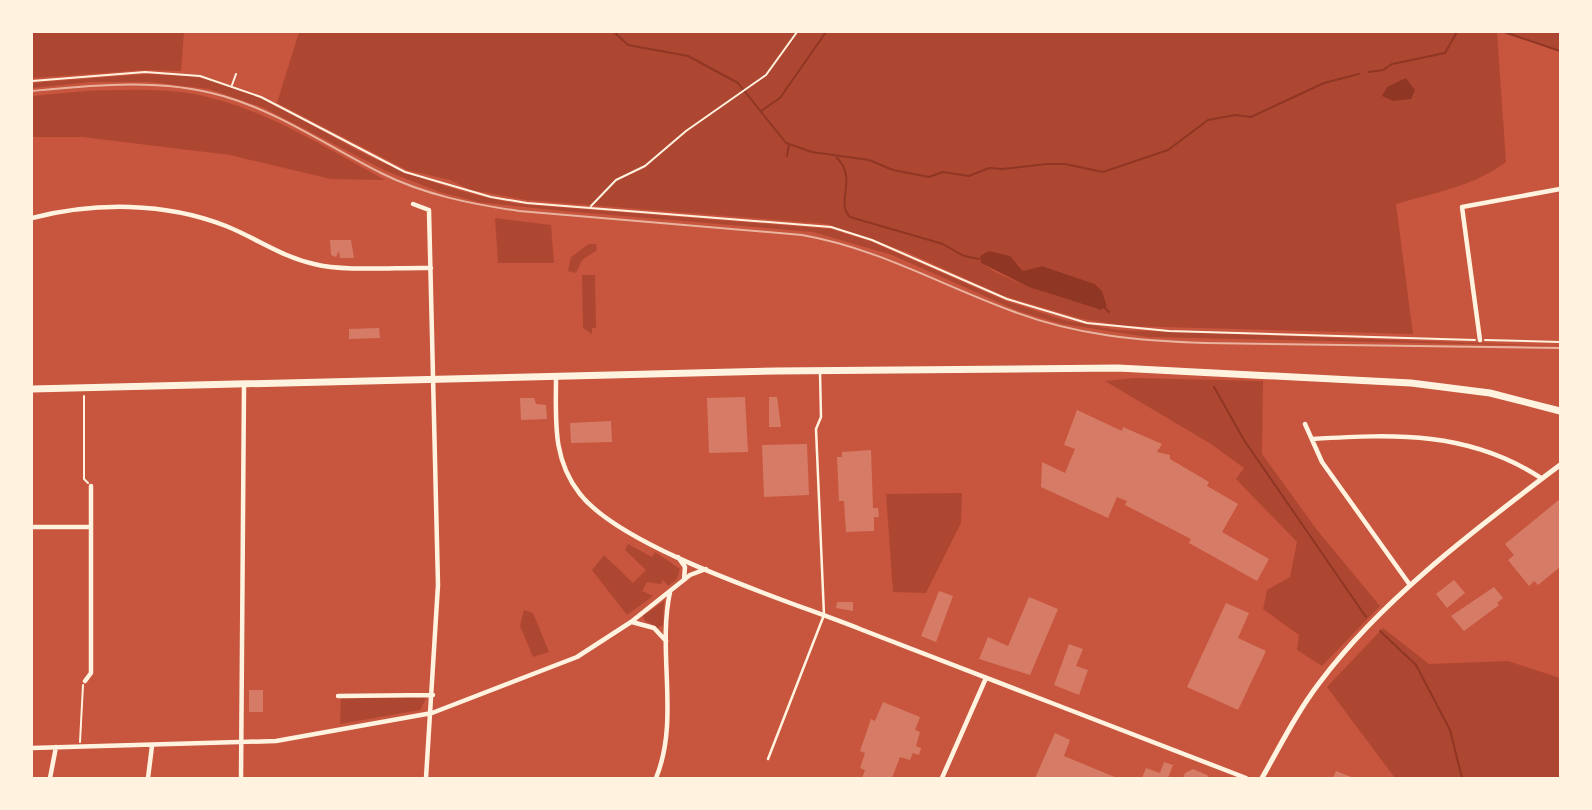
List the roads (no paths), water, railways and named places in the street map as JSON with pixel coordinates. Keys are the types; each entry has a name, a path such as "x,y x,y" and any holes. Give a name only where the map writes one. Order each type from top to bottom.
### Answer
{"main road":[{"path":"32,389 820,371 1118,368 1298,377 1466,390 1560,411"}],"street":[{"path":"1480,340 1462,207 1560,189"},
{"path":"413,204 429,210 435,381 438,587 426,779"},
{"path":"32,218 114,207 157,208 227,226 277,251 318,265 431,268"},
{"path":"556,378 556,442 569,479 597,512 678,557 706,569 1246,779"},
{"path":"241,779 244,385"},
{"path":"1305,424 1322,462 1410,586"},
{"path":"1312,439 1396,436 1455,442 1485,448 1511,459 1541,478"},
{"path":"1262,779 1320,682 1410,586 1560,465"},
{"path":"86,681 90,673 91,486"},
{"path":"32,527 91,527"},
{"path":"678,557 685,567 684,580"},
{"path":"32,748 241,744 327,733 432,713 559,666 602,643 684,580 706,569"},
{"path":"656,779 665,732 666,641 670,592"},
{"path":"631,622 654,628 666,641"},
{"path":"942,779 986,678"},
{"path":"338,696 433,695"},
{"path":"148,779 152,746"},
{"path":"50,779 56,747"}],"lane":[{"path":"768,759 824,615 816,429 821,417 820,371"}],"waterway":[{"path":"614,32 628,45 688,56 738,83 786,143 812,152 869,160 893,170 929,177 943,172 969,176 989,168 1047,164 1065,164 1103,172 1168,150 1208,120 1235,115 1251,117 1324,83 1359,74"},
{"path":"761,111 780,98 826,32"},
{"path":"1369,72 1383,70 1392,64 1445,53 1457,32"},
{"path":"1504,32 1560,51"},
{"path":"787,156 789,145"},
{"path":"837,158 846,174 845,204 850,217 943,244 964,256 979,259"},
{"path":"1105,308 1109,312"},
{"path":"1214,387 1244,440 1366,617"},
{"path":"1380,631 1416,665 1450,730 1462,778"}],"tram line":[{"path":"32,91 128,84 200,90 264,111 381,173 448,198 519,211 802,235 883,258 1035,319 1083,331 1156,341 1206,343 1560,348"}]}
